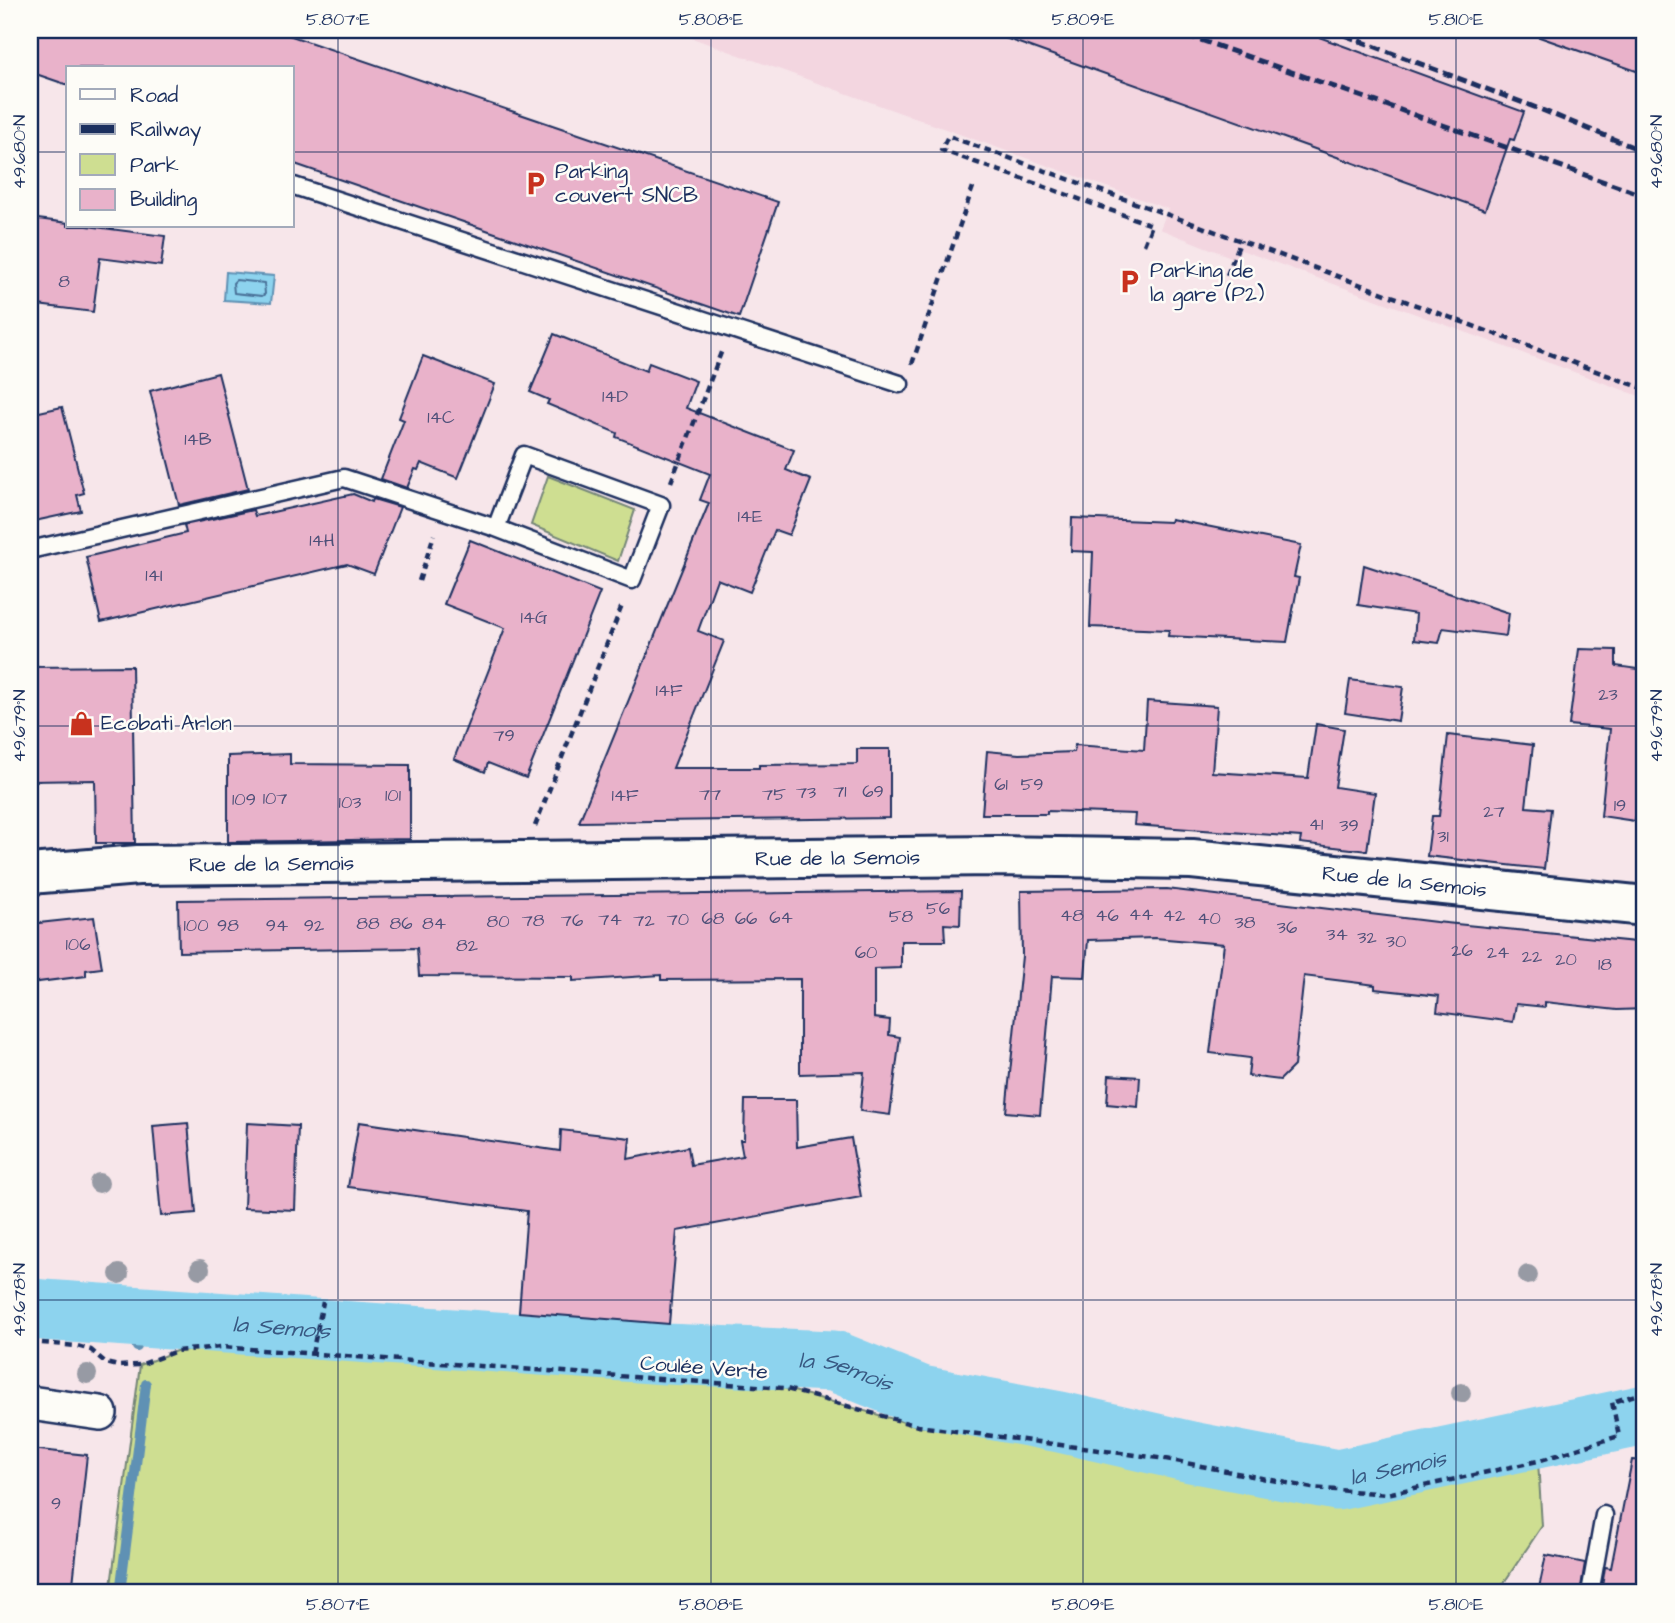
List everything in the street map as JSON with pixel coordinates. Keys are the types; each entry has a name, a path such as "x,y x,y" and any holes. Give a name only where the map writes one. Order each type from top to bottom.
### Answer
{"main road":[{"name":"Rue de la Semois","path":"30,874 138,865 997,856 1192,859 1645,906"}],"street":[{"path":"30,1403 100,1413"}],"lane":[{"path":"294,186 905,378"},
{"path":"30,550 344,478 496,528 632,580 662,505 524,455 496,528"},
{"path":"1590,1593 1604,1515"}],"path":[{"path":"1144,245 1153,225 941,150 948,136 1241,240 1645,390"},
{"path":"905,378 974,184"},
{"path":"1227,275 1241,240"},
{"path":"662,505 723,347"},
{"path":"419,581 442,511"},
{"path":"521,861 632,580"},
{"path":"312,1354 323,1302"},
{"name":"Coulée Verte","path":"30,1342 92,1350 106,1363 118,1366 140,1365 176,1351 222,1347 783,1388 918,1426 1166,1459 1312,1488 1387,1494 1538,1461 1619,1436 1612,1402 1645,1392"}],"shaded area":[{"path":"670,30 1645,30 1645,398 1241,250 1236,259 1160,229 1168,209"}],"green space":[{"path":"548,476 635,510 618,561 531,525"},
{"path":"221,1347 783,1388 918,1426 1166,1459 1312,1488 1387,1494 1538,1461 1542,1526 1497,1593 110,1593 140,1365 176,1351"}],"water":[{"path":"226,272 274,276 271,303 224,300"}],"building":[{"name":"Parking couvert SNCB","path":"30,30 274,30 778,202 739,317 294,164 294,66 66,66 66,84 30,72"},
{"path":"991,30 1300,30 1524,112 1514,140 1510,139 1485,210 991,33"},
{"path":"1532,30 1645,30 1645,74 1531,34"},
{"path":"30,218 66,223 66,228 103,228 165,236 161,266 100,258 93,312 30,304"},
{"path":"554,334 646,371 649,363 696,381 686,408 794,450 786,470 811,480 789,535 775,530 750,592 717,579 698,631 724,641 673,768 857,764 857,749 890,749 890,818 579,822 709,503 700,500 710,474 616,437 617,433 547,404 549,400 530,392"},
{"path":"423,356 495,384 458,478 421,463 418,470 415,469 407,488 381,479 404,420 399,418"},
{"path":"218,373 248,489 179,505 150,391"},
{"path":"62,407 84,493 77,495 81,511 30,522 30,414"},
{"path":"353,494 372,502 373,499 400,507 374,574 347,564 101,622 86,557 186,533 184,525 253,510 255,516"},
{"path":"1072,518 1170,522 1171,519 1301,545 1294,577 1299,578 1287,642 1168,636 1169,630 1090,627 1093,552 1071,551"},
{"path":"470,540 600,592 526,778 488,763 485,772 454,759 505,628 444,604"},
{"path":"1364,565 1509,613 1506,636 1443,628 1439,643 1414,640 1416,614 1358,605"},
{"path":"1579,649 1616,650 1616,666 1645,670 1645,758 1635,821 1601,816 1610,729 1569,725"},
{"name":"Ecobati Arlon","path":"132,666 135,843 96,843 95,780 30,781 30,667"},
{"path":"1350,680 1403,687 1398,721 1345,713"},
{"path":"1147,701 1217,706 1212,772 1308,778 1316,724 1344,729 1335,787 1375,793 1367,851 1300,843 1301,837 1134,825 1135,814 1047,811 1047,814 982,814 987,751 1019,754 1074,752 1075,745 1144,750"},
{"path":"1448,735 1533,745 1526,807 1551,809 1544,869 1427,856 1432,816 1439,816"},
{"path":"290,754 290,764 410,765 410,839 228,842 228,756"},
{"path":"1167,889 1436,922 1645,943 1645,1009 1617,1010 1545,1002 1545,1007 1516,1004 1513,1022 1437,1012 1439,996 1375,989 1375,985 1304,976 1294,1066 1280,1080 1248,1076 1250,1058 1210,1053 1224,944 1155,938 1088,940 1085,977 1052,976 1040,1115 1006,1112 1022,956 1021,891"},
{"path":"961,891 960,925 944,924 945,941 901,941 901,968 874,969 874,1018 890,1020 889,1035 900,1037 890,1115 860,1111 864,1072 800,1074 800,979 661,980 661,975 573,981 573,977 419,976 417,948 179,952 178,900"},
{"path":"94,917 102,968 86,970 86,976 30,983 30,924"},
{"path":"1109,1075 1140,1077 1138,1107 1107,1104"},
{"path":"745,1100 796,1100 797,1147 851,1138 861,1197 677,1231 669,1324 519,1312 527,1211 348,1187 359,1122 560,1151 561,1130 630,1138 628,1159 688,1147 691,1165 743,1156 740,1140 744,1140"},
{"path":"188,1123 196,1213 161,1216 153,1126"},
{"path":"247,1123 298,1126 295,1210 244,1208"},
{"path":"30,1449 87,1455 72,1593 30,1593"},
{"path":"1632,1460 1645,1461 1645,1593 1601,1593 1605,1567 1611,1568"},
{"path":"1546,1555 1585,1563 1580,1593 1538,1593"}],"waterway":[{"name":"la Semois","path":"30,1309 666,1354 834,1361 921,1396 1337,1480 1645,1415"},
{"path":"129,1316 137,1347"},
{"path":"120,1593 146,1384"}],"railway":[{"path":"1172,30 1645,196"},
{"path":"1331,30 1645,152"}],"place":[{"name":"Parking couvert SNCB","path":"535,183"},
{"name":"Parking de la gare (P2)","path":"1130,282"},
{"name":"Ecobati Arlon","path":"81,723"}]}
